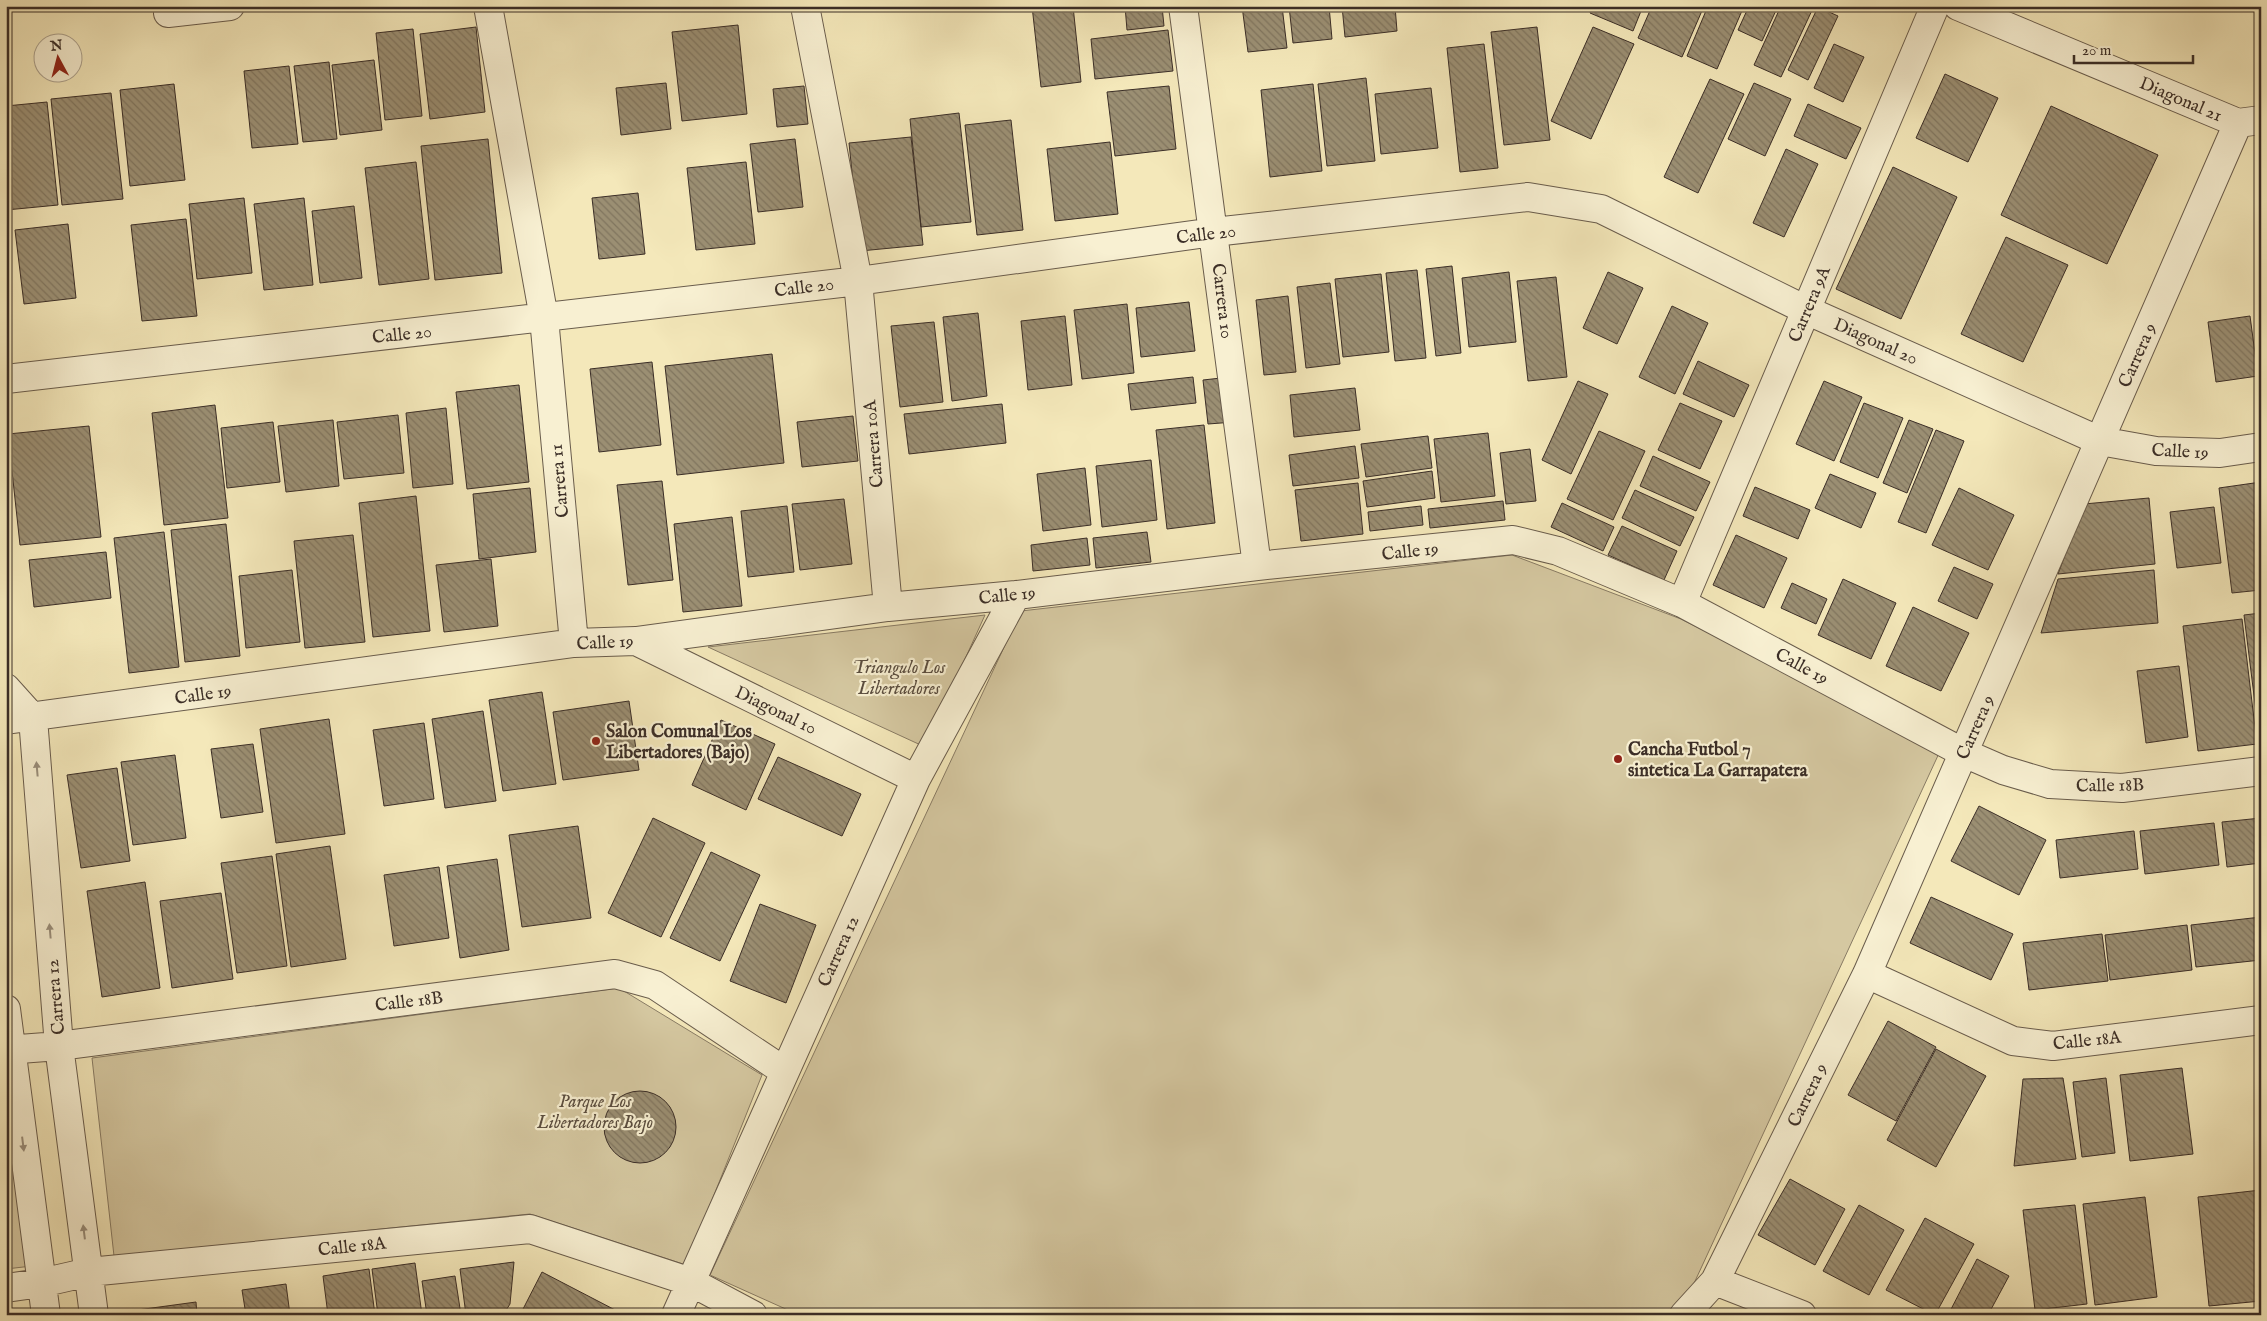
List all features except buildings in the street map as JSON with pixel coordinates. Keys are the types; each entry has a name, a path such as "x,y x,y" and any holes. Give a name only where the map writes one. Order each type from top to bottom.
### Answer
{"street":[{"path":"168,13 230,6"},
{"name":"Carrera 11","path":"488,6 544,318 574,643"},
{"name":"Carrera 10A","path":"805,6 858,281 888,607"},
{"name":"Carrera 10","path":"1183,6 1258,566"},
{"name":"Carrera 9A","path":"1682,603 1935,6"},
{"name":"Diagonal 21","path":"1958,6 2250,121"},
{"name":"Carrera 9","path":"1684,1315 1715,1281 1867,974 2100,441 2250,121"},
{"name":"Calle 20","path":"6,379 858,281 1214,232 1528,197 1601,209"},
{"name":"Diagonal 20","path":"1601,209 1806,310 2100,441"},
{"name":"Calle 19","path":"2100,441 2156,451 2220,453 2261,447"},
{"name":"Calle 19","path":"6,720 33,718 574,643 636,641 888,607 1016,595 1258,566 1513,540 1558,552 1682,603 1964,753"},
{"name":"Carrera 12","path":"676,1315 916,779 1016,595"},
{"name":"Diagonal 10","path":"636,641 916,779"},
{"path":"6,688 33,718"},
{"name":"Carrera 12","path":"33,718 59,1046 94,1315"},
{"name":"Calle 18B","path":"1964,753 2003,770 2050,784 2122,788 2261,771"},
{"name":"Calle 18B","path":"9,1050 59,1046 615,974 655,985 784,1072"},
{"name":"Calle 18A","path":"1867,974 2012,1041 2053,1046 2261,1020"},
{"path":"6,1009 9,1050 46,1315"},
{"name":"Calle 18A","path":"6,1288 41,1283 89,1272 530,1229 691,1282 753,1315"},
{"path":"1715,1281 1802,1315"}],"green space":[{"path":"1512,555 1681,619 1941,749 1690,1292 1664,1315 799,1315 710,1275 1021,611"},
{"name":"Triangulo Los Libertadores","path":"985,615 925,747 708,647"},
{"name":"Parque Los Libertadores Bajo","path":"619,988 762,1075 686,1265 530,1214 114,1256 92,1058"},
{"path":"6,1070 32,1266 6,1269"}],"place":[{"name":"Salon Comunal Los Libertadores (Bajo)","path":"596,741"},
{"name":"Cancha Futbol 7 sintetica La Garrapatera","path":"1618,759"}]}
